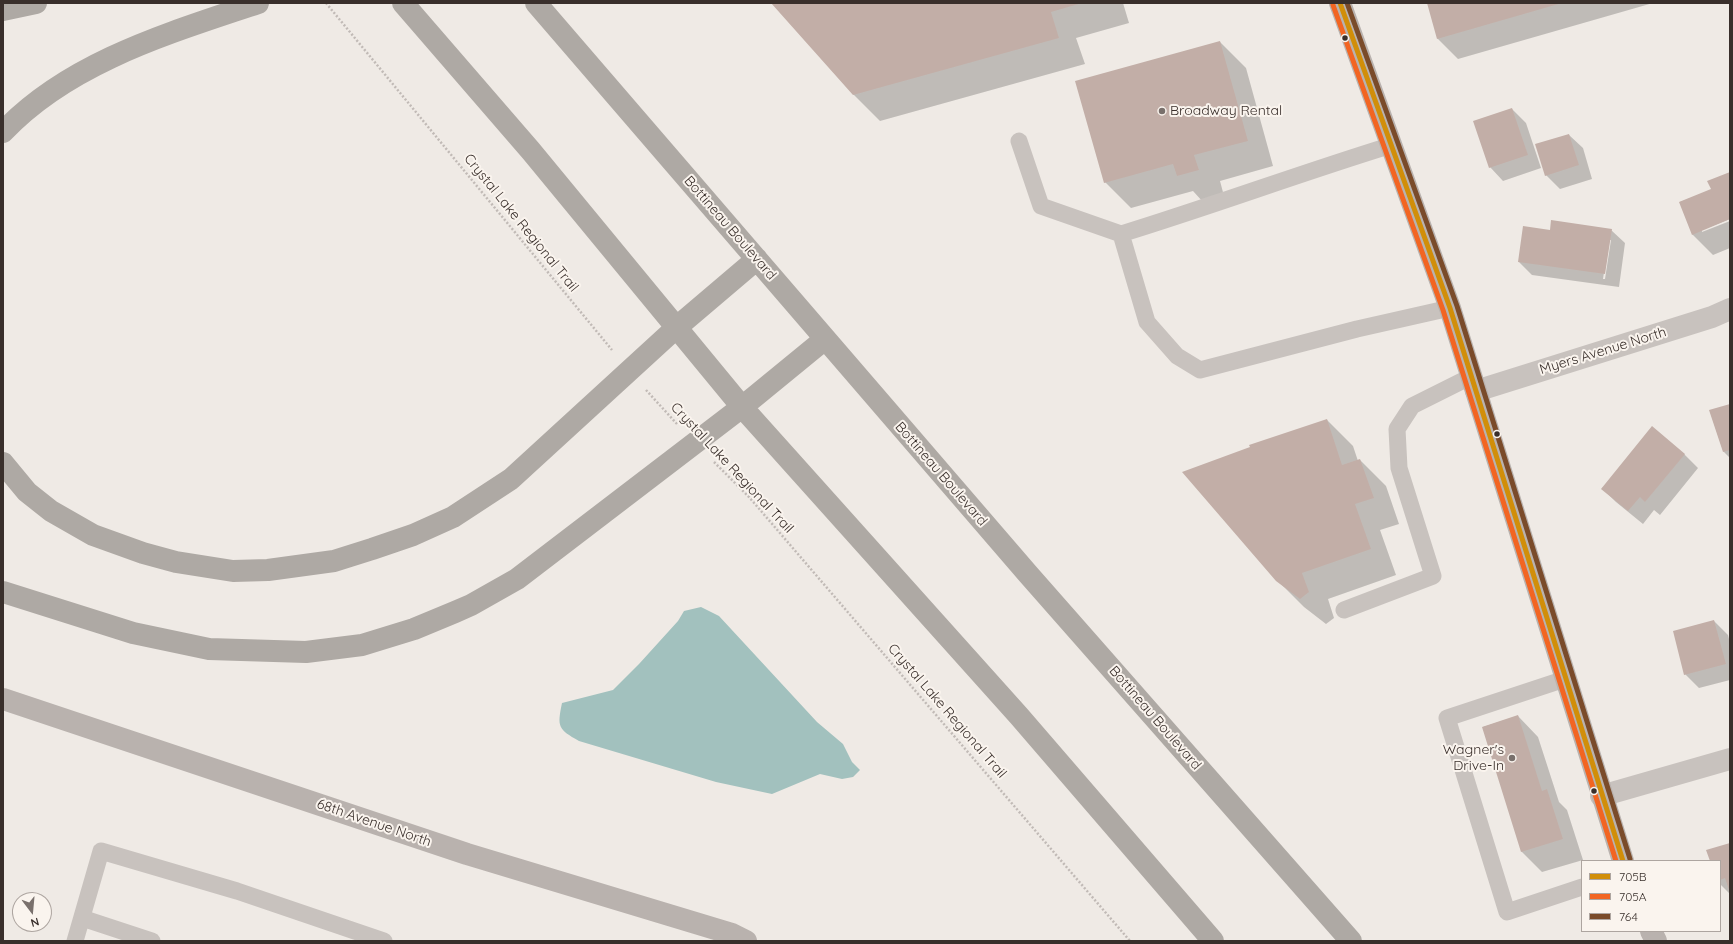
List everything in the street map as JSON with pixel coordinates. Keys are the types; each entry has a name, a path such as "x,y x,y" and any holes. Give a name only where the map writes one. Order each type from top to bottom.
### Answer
{"highway":[{"path":"3,10 36,3"},
{"path":"3,132 28,109 96,65 190,27 258,3"},
{"path":"403,3 531,151 742,407 1019,716 1213,941"},
{"name":"Bottineau Boulevard","path":"536,3 1028,574 1351,941"},
{"path":"3,463 27,492 51,511 93,535 143,553 176,562 232,571 268,570 334,562 413,535 453,517 511,479 677,327 757,259"},
{"path":"3,592 133,633 209,649 306,652 362,645 414,629 455,612 471,605 517,579 742,407 826,339"}],"street":[{"path":"1340,3 1450,308 1622,860"},
{"name":"Myers Avenue North","path":"1474,384 1668,331 1712,317 1730,308"},
{"name":"68th Avenue North","path":"3,699 712,935 732,934 746,941"},
{"path":"1601,796 1730,759"},
{"path":"1652,932 1656,941"}],"lane":[{"path":"1019,140 1041,206 1121,234 1179,216 1340,160 1392,145"},
{"path":"1121,234 1147,322 1177,356 1200,370 1356,329 1450,308"},
{"path":"1344,610 1433,576 1399,468 1397,429 1412,406 1474,384"},
{"path":"1565,679 1447,718 1507,912 1581,887"},
{"path":"75,941 101,851 237,891 384,941"},
{"path":"82,918 152,941"}],"path":[{"name":"Crystal Lake Regional Trail","path":"326,3 629,372 694,443 750,497 1130,941"}],"water":[{"path":"701,607 719,616 817,722 843,744 852,762 860,770 853,777 842,779 820,774 772,794 716,782 579,741 563,730 560,722 562,703 613,690 678,621 684,611"}],"building":[{"path":"771,3 1082,3 1051,12 1059,38 853,95"},
{"path":"1427,3 1562,3 1437,39"},
{"name":"Broadway Rental","path":"1220,41 1248,141 1194,155 1199,170 1177,176 1173,164 1104,183 1075,81"},
{"path":"1512,108 1528,155 1489,168 1473,121"},
{"path":"1569,134 1579,165 1545,176 1535,144"},
{"path":"1730,172 1730,219 1692,235 1679,202 1711,189 1707,181"},
{"path":"1551,220 1612,229 1605,274 1518,262 1523,226 1550,230"},
{"path":"1730,404 1730,450 1723,452 1709,410"},
{"path":"1327,419 1342,465 1360,459 1374,498 1355,504 1371,549 1302,573 1309,592 1300,599 1276,581 1182,472 1250,447 1249,445"},
{"path":"1652,426 1685,454 1645,502 1640,497 1628,511 1601,489"},
{"path":"1714,620 1726,664 1684,675 1673,631"},
{"name":"Wagner's Drive-In","path":"1518,715 1542,791 1547,789 1563,839 1521,852 1482,727"},
{"path":"1730,843 1730,893 1725,878 1721,880 1721,860 1710,860 1706,850"}],"transit line":[{"name":"705B","path":"1340,3 1450,308 1623,860"},
{"name":"764","path":"1347,3 1457,306 1630,859"},
{"name":"705A","path":"1333,5 1443,310 1616,860"}],"place":[{"name":"Broadway Rental","path":"1162,111"},
{"name":"Wagner's Drive-In","path":"1512,758"}]}
